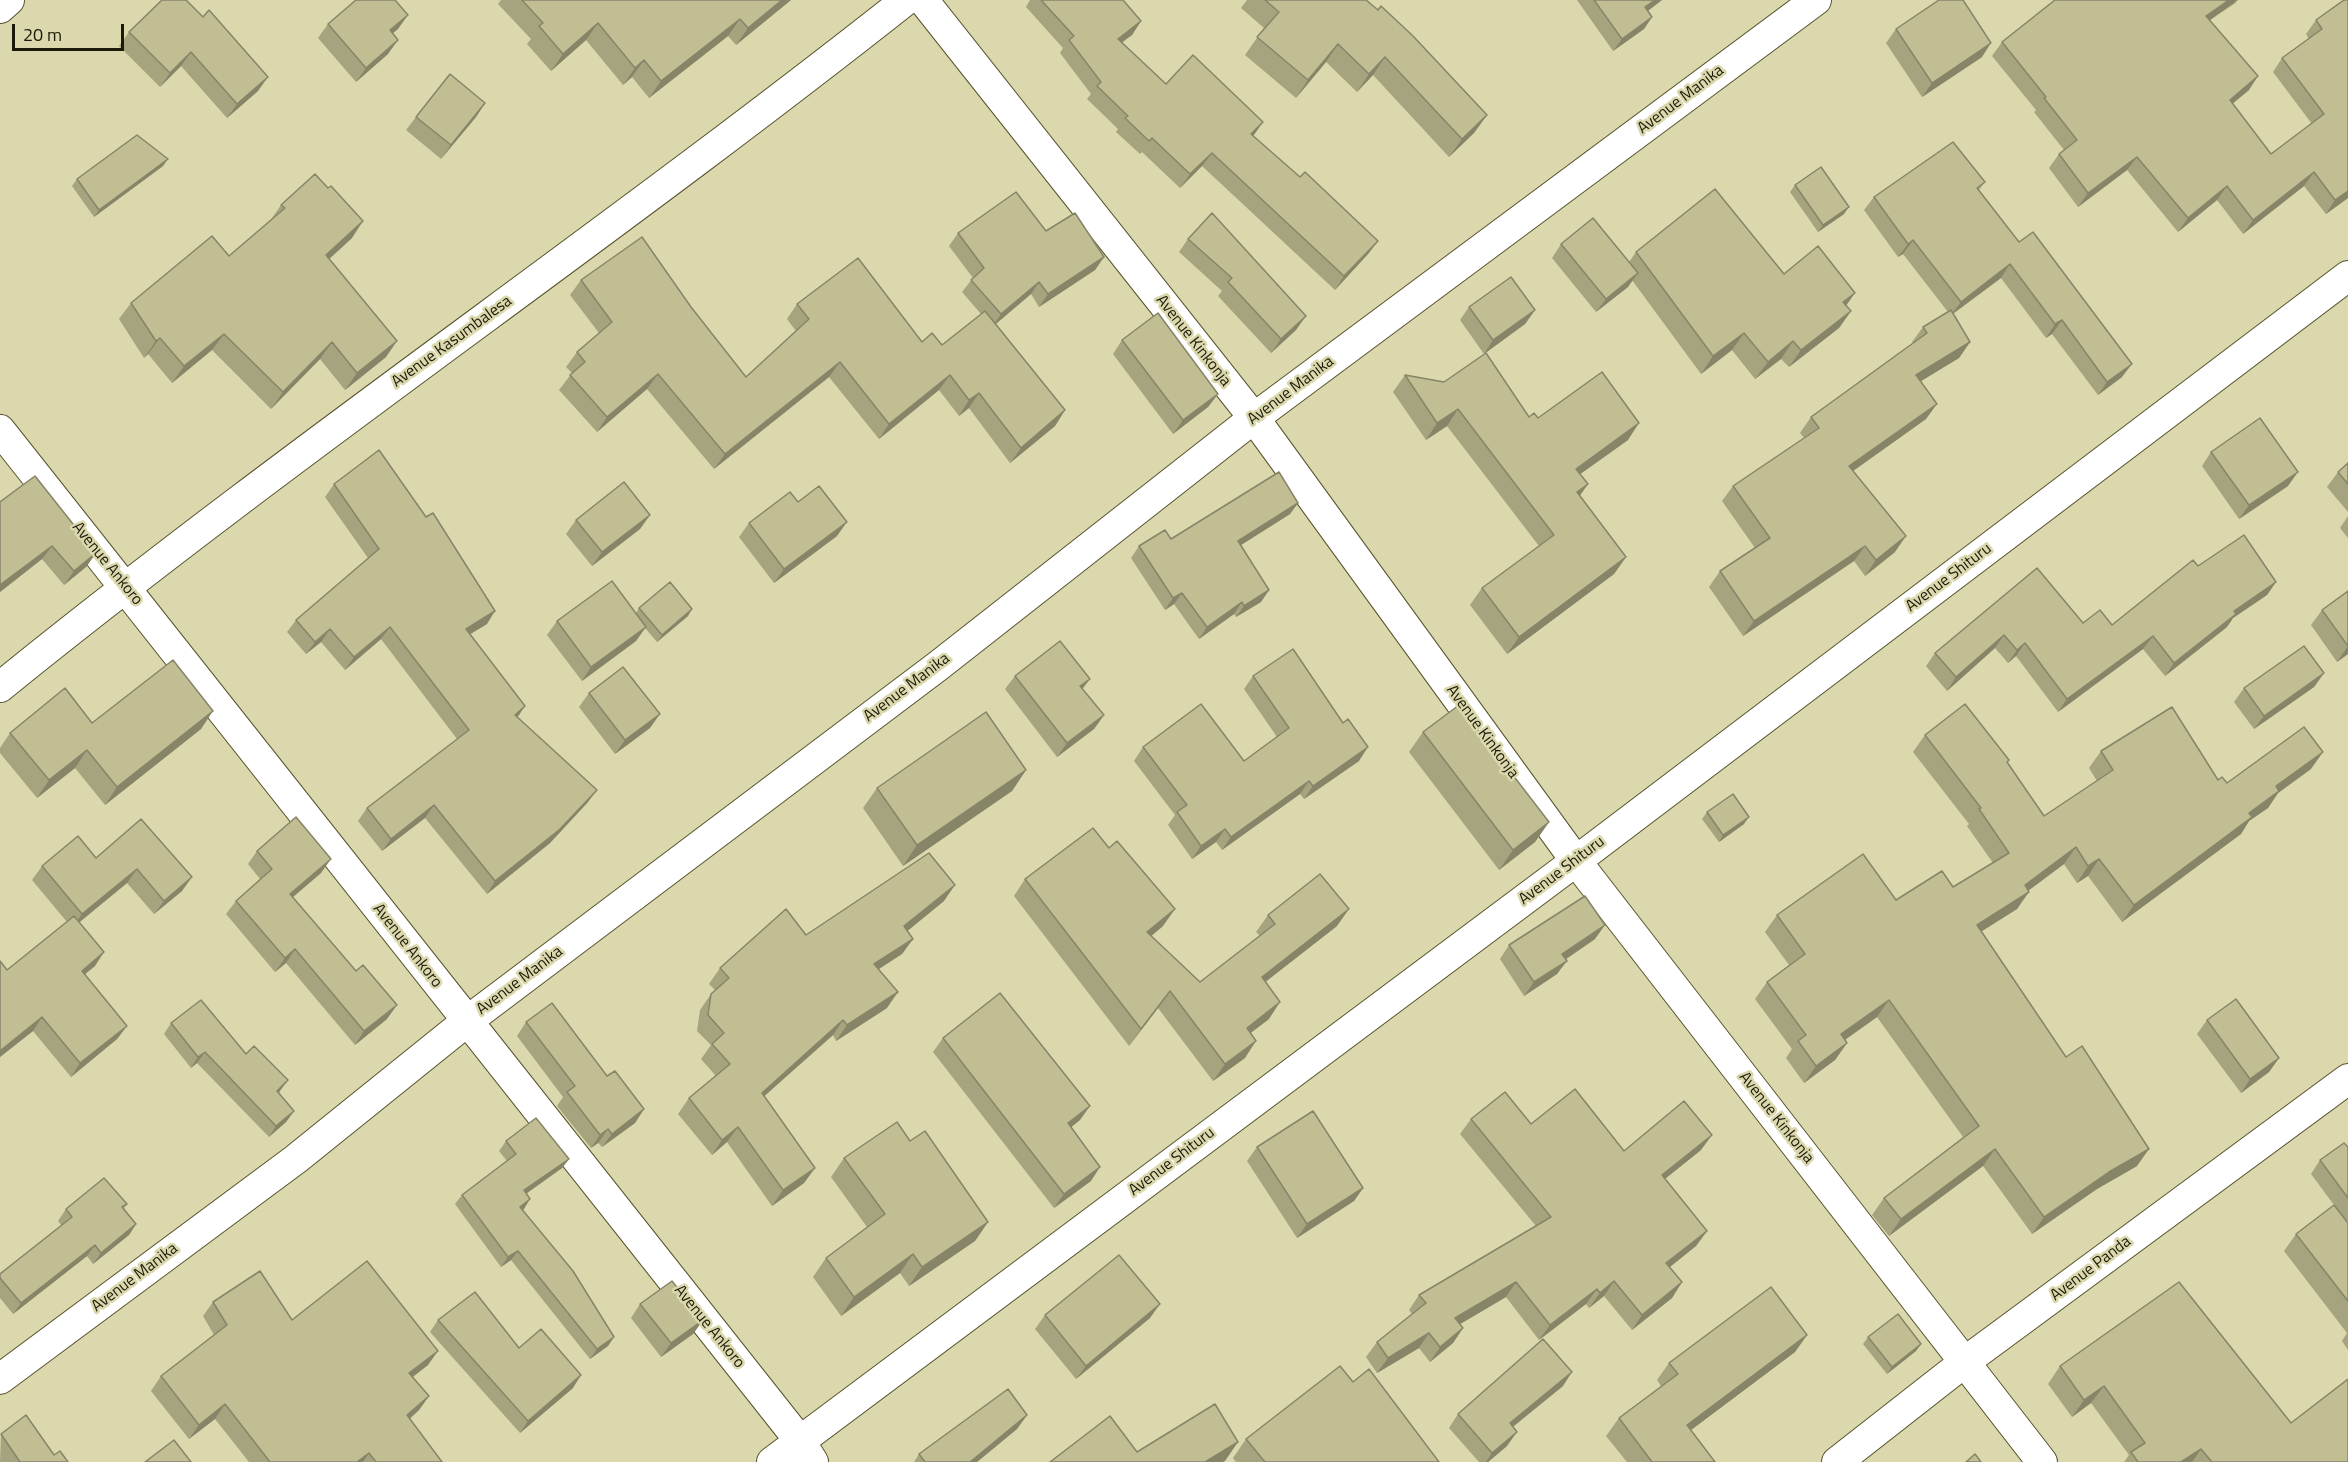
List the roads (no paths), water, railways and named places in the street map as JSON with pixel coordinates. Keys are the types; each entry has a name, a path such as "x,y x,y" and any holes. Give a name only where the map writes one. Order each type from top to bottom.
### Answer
{"street":[{"path":"0,8 9,0"},
{"name":"Avenue Kasumbalesa","path":"0,687 125,586 309,447 652,196 906,0"},
{"name":"Avenue Kinkonja","path":"923,0 1254,418 1576,861 1966,1361 2042,1462"},
{"name":"Avenue Manika","path":"0,1379 296,1159 466,1022 928,673 1254,418 1816,0"},
{"name":"Avenue Shituru","path":"772,1462 806,1451 1576,861 2348,276"},
{"name":"Avenue Ankoro","path":"0,430 806,1451"},
{"name":"Avenue Panda","path":"1838,1462 1966,1361 2348,1079"}]}
